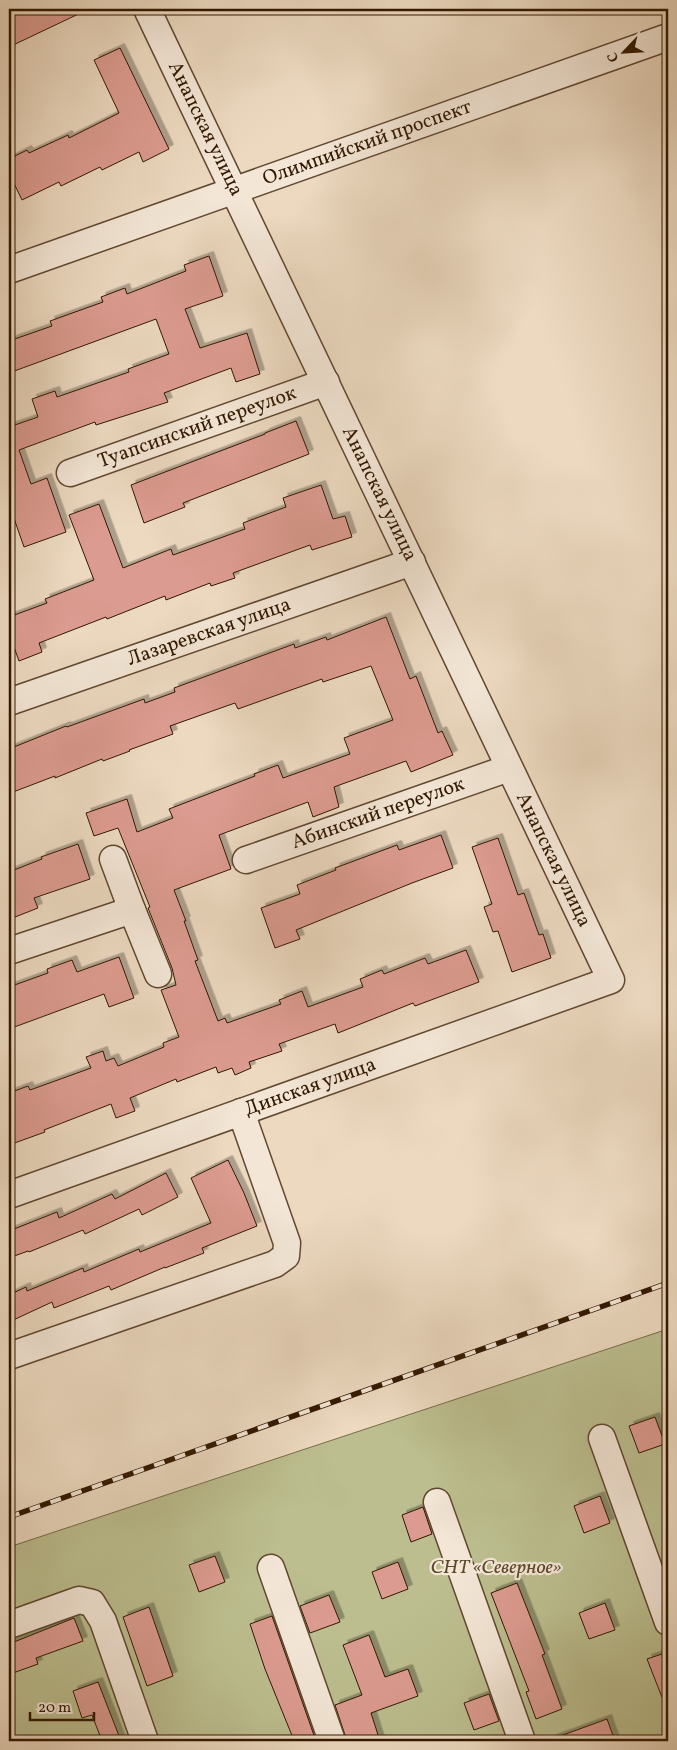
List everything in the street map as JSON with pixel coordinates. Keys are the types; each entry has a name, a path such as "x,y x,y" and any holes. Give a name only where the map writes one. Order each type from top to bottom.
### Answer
{"street":[{"name":"Анапская улица","path":"147,9 611,980"},
{"name":"Олимпийский проспект","path":"9,270 668,37"},
{"name":"Туапсинский переулок","path":"70,473 326,382"},
{"name":"Лазаревская улица","path":"9,702 412,562"},
{"name":"Абинский переулок","path":"246,860 509,768"},
{"path":"113,859 158,974"},
{"path":"9,951 132,910"},
{"name":"Динская улица","path":"9,1194 611,980"},
{"path":"9,1356 275,1264 286,1256 287,1243 241,1112"},
{"path":"602,1438 668,1622"},
{"path":"438,1502 522,1741"},
{"path":"271,1568 332,1741"},
{"path":"9,1625 79,1600 92,1603 103,1621 144,1741"}],"green space":[{"name":"СНТ «Северное»","path":"668,1329 668,1741 9,1741 9,1547"}],"building":[{"path":"9,9 89,9 9,47"},
{"path":"120,48 169,149 143,162 139,152 102,170 100,167 61,186 59,182 22,200 9,173 9,159 27,150 29,153 68,135 69,138 119,113 94,60"},
{"path":"209,256 223,296 185,309 200,348 247,333 260,374 236,382 231,368 164,393 168,402 96,425 95,422 19,450 31,484 47,478 66,532 24,547 9,504 9,427 38,417 32,399 55,391 57,397 129,372 128,369 169,354 156,319 9,373 9,341 52,326 50,321 103,302 101,297 125,288 127,294 186,271 184,265"},
{"path":"296,421 309,454 183,503 185,507 144,523 131,485"},
{"path":"321,485 333,519 345,516 352,537 312,550 310,545 233,573 235,578 211,586 210,583 166,600 165,596 107,619 106,617 39,643 42,652 19,661 9,633 9,617 47,603 45,599 94,580 69,515 99,504 123,568 171,549 173,555 245,529 243,523 286,507 283,498"},
{"path":"386,617 410,679 416,676 438,733 442,731 453,755 411,772 406,761 334,787 339,807 313,817 308,802 219,835 231,869 174,890 198,960 195,961 218,1021 225,1018 227,1023 281,1004 279,1000 302,991 308,1007 363,987 360,979 382,970 384,974 425,958 428,964 466,950 479,982 415,1006 413,1003 338,1033 335,1024 279,1044 282,1051 249,1062 251,1068 235,1075 232,1068 218,1073 216,1067 177,1082 176,1079 130,1098 135,1111 116,1118 111,1104 9,1145 9,1093 28,1086 30,1090 91,1068 86,1057 103,1051 106,1061 114,1058 118,1066 164,1047 163,1043 179,1037 161,990 176,985 172,968 118,828 94,836 86,813 127,799 137,832 173,818 169,809 255,776 254,774 278,765 283,778 350,754 344,738 393,720 371,666 323,682 322,679 238,709 235,703 170,726 173,734 103,761 102,759 13,792 9,781 9,749 66,726 144,699 145,703 175,692 174,688 294,644 295,648 326,637 327,640"},
{"path":"441,835 453,868 296,930 300,939 275,948 261,908 300,894 297,885 336,870 335,868 397,845 399,850"},
{"path":"498,838 518,895 524,893 539,935 543,934 551,958 512,972 498,931 493,932 484,907 492,904 472,847"},
{"path":"78,844 90,879 34,898 38,908 15,917 9,902 9,872 42,859 41,857"},
{"path":"119,957 134,998 109,1007 104,994 9,1029 9,987 48,973 47,969 72,960 77,972"},
{"path":"228,1160 257,1226 202,1248 204,1253 111,1290 109,1286 54,1308 52,1302 9,1322 9,1295 26,1287 27,1291 83,1268 84,1272 139,1249 140,1252 211,1223 191,1178"},
{"path":"166,1173 178,1197 142,1215 139,1209 85,1234 83,1230 9,1258 9,1231 57,1212 59,1218 112,1194 115,1199"},
{"path":"655,1417 665,1444 639,1453 629,1426"},
{"path":"600,1496 610,1523 584,1533 574,1506"},
{"path":"423,1507 432,1534 411,1542 402,1515"},
{"path":"215,1556 225,1582 199,1592 189,1565"},
{"path":"398,1562 408,1589 382,1599 372,1572"},
{"path":"517,1583 545,1654 542,1655 562,1709 536,1719 526,1692 529,1691 491,1593"},
{"path":"329,1595 340,1622 310,1633 300,1606"},
{"path":"605,1603 615,1630 589,1639 579,1613"},
{"path":"149,1607 173,1676 147,1686 123,1617"},
{"path":"272,1616 316,1741 304,1741 302,1735 293,1738 265,1669 250,1624"},
{"path":"74,1618 83,1641 36,1658 38,1664 13,1673 9,1663 9,1644"},
{"path":"369,1635 385,1677 408,1669 418,1696 371,1713 380,1741 347,1741 335,1705 362,1695 343,1645"},
{"path":"668,1652 668,1710 667,1710 647,1659"},
{"path":"98,1682 121,1741 102,1741 92,1715 82,1718 73,1691"},
{"path":"489,1694 499,1721 474,1730 464,1703"},
{"path":"607,1719 615,1741 552,1741 552,1739"}],"railway":[{"path":"9,1517 668,1283"}]}
